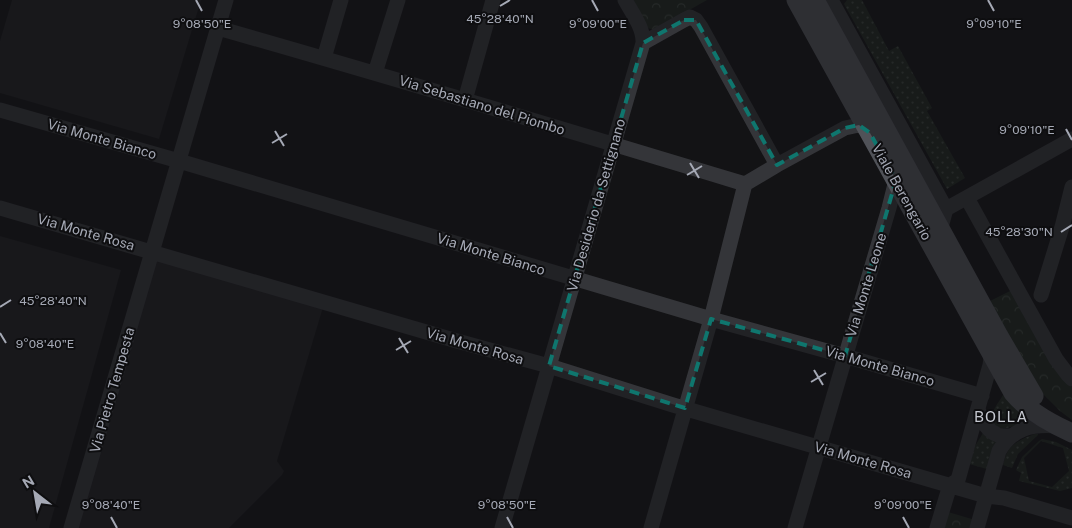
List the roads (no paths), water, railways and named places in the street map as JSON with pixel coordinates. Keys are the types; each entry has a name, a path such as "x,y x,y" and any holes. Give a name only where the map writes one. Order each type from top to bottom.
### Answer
{"main road":[{"name":"Viale Berengario","path":"796,0 1008,384"},
{"name":"Viale Berengario","path":"815,0 996,330 1034,410 1065,430"},
{"path":"1008,384 1020,386 1028,390 1034,410"}],"street":[{"name":"Via Pietro Tempesta","path":"71,528 226,0"},
{"path":"324,58 341,0"},
{"path":"375,73 398,0"},
{"path":"465,100 493,0"},
{"path":"625,0 642,30 644,36 643,43"},
{"path":"831,0 946,209 1072,140"},
{"path":"643,43 690,18 696,20 778,165"},
{"name":"Via Sebastiano del Piombo","path":"218,28 745,184"},
{"name":"Via Desiderio da Settignano","path":"502,528 643,43"},
{"name":"Via Monte Bianco","path":"0,110 179,161 711,319 845,356 980,402"},
{"path":"651,528 711,319 745,184 848,127 859,126 865,128 870,133"},
{"name":"Via Monte Leone","path":"795,528 890,208 896,180"},
{"path":"1041,295 1067,228 1072,187"},
{"path":"967,198 1056,359 1072,379"},
{"name":"Via Monte Rosa","path":"0,208 549,366 986,496 1004,498 1072,518"},
{"name":"Viale Berengario","path":"941,228 946,209"},
{"path":"937,528 950,485 958,480 980,402 991,361 988,347"},
{"path":"1008,384 997,385 990,389 980,402 982,420 989,429 998,435 1010,436"},
{"path":"977,528 999,451 1010,436 1034,410 1041,425 1065,430"}],"district":[{"name":"BOLLA","path":"1001,417"}]}
